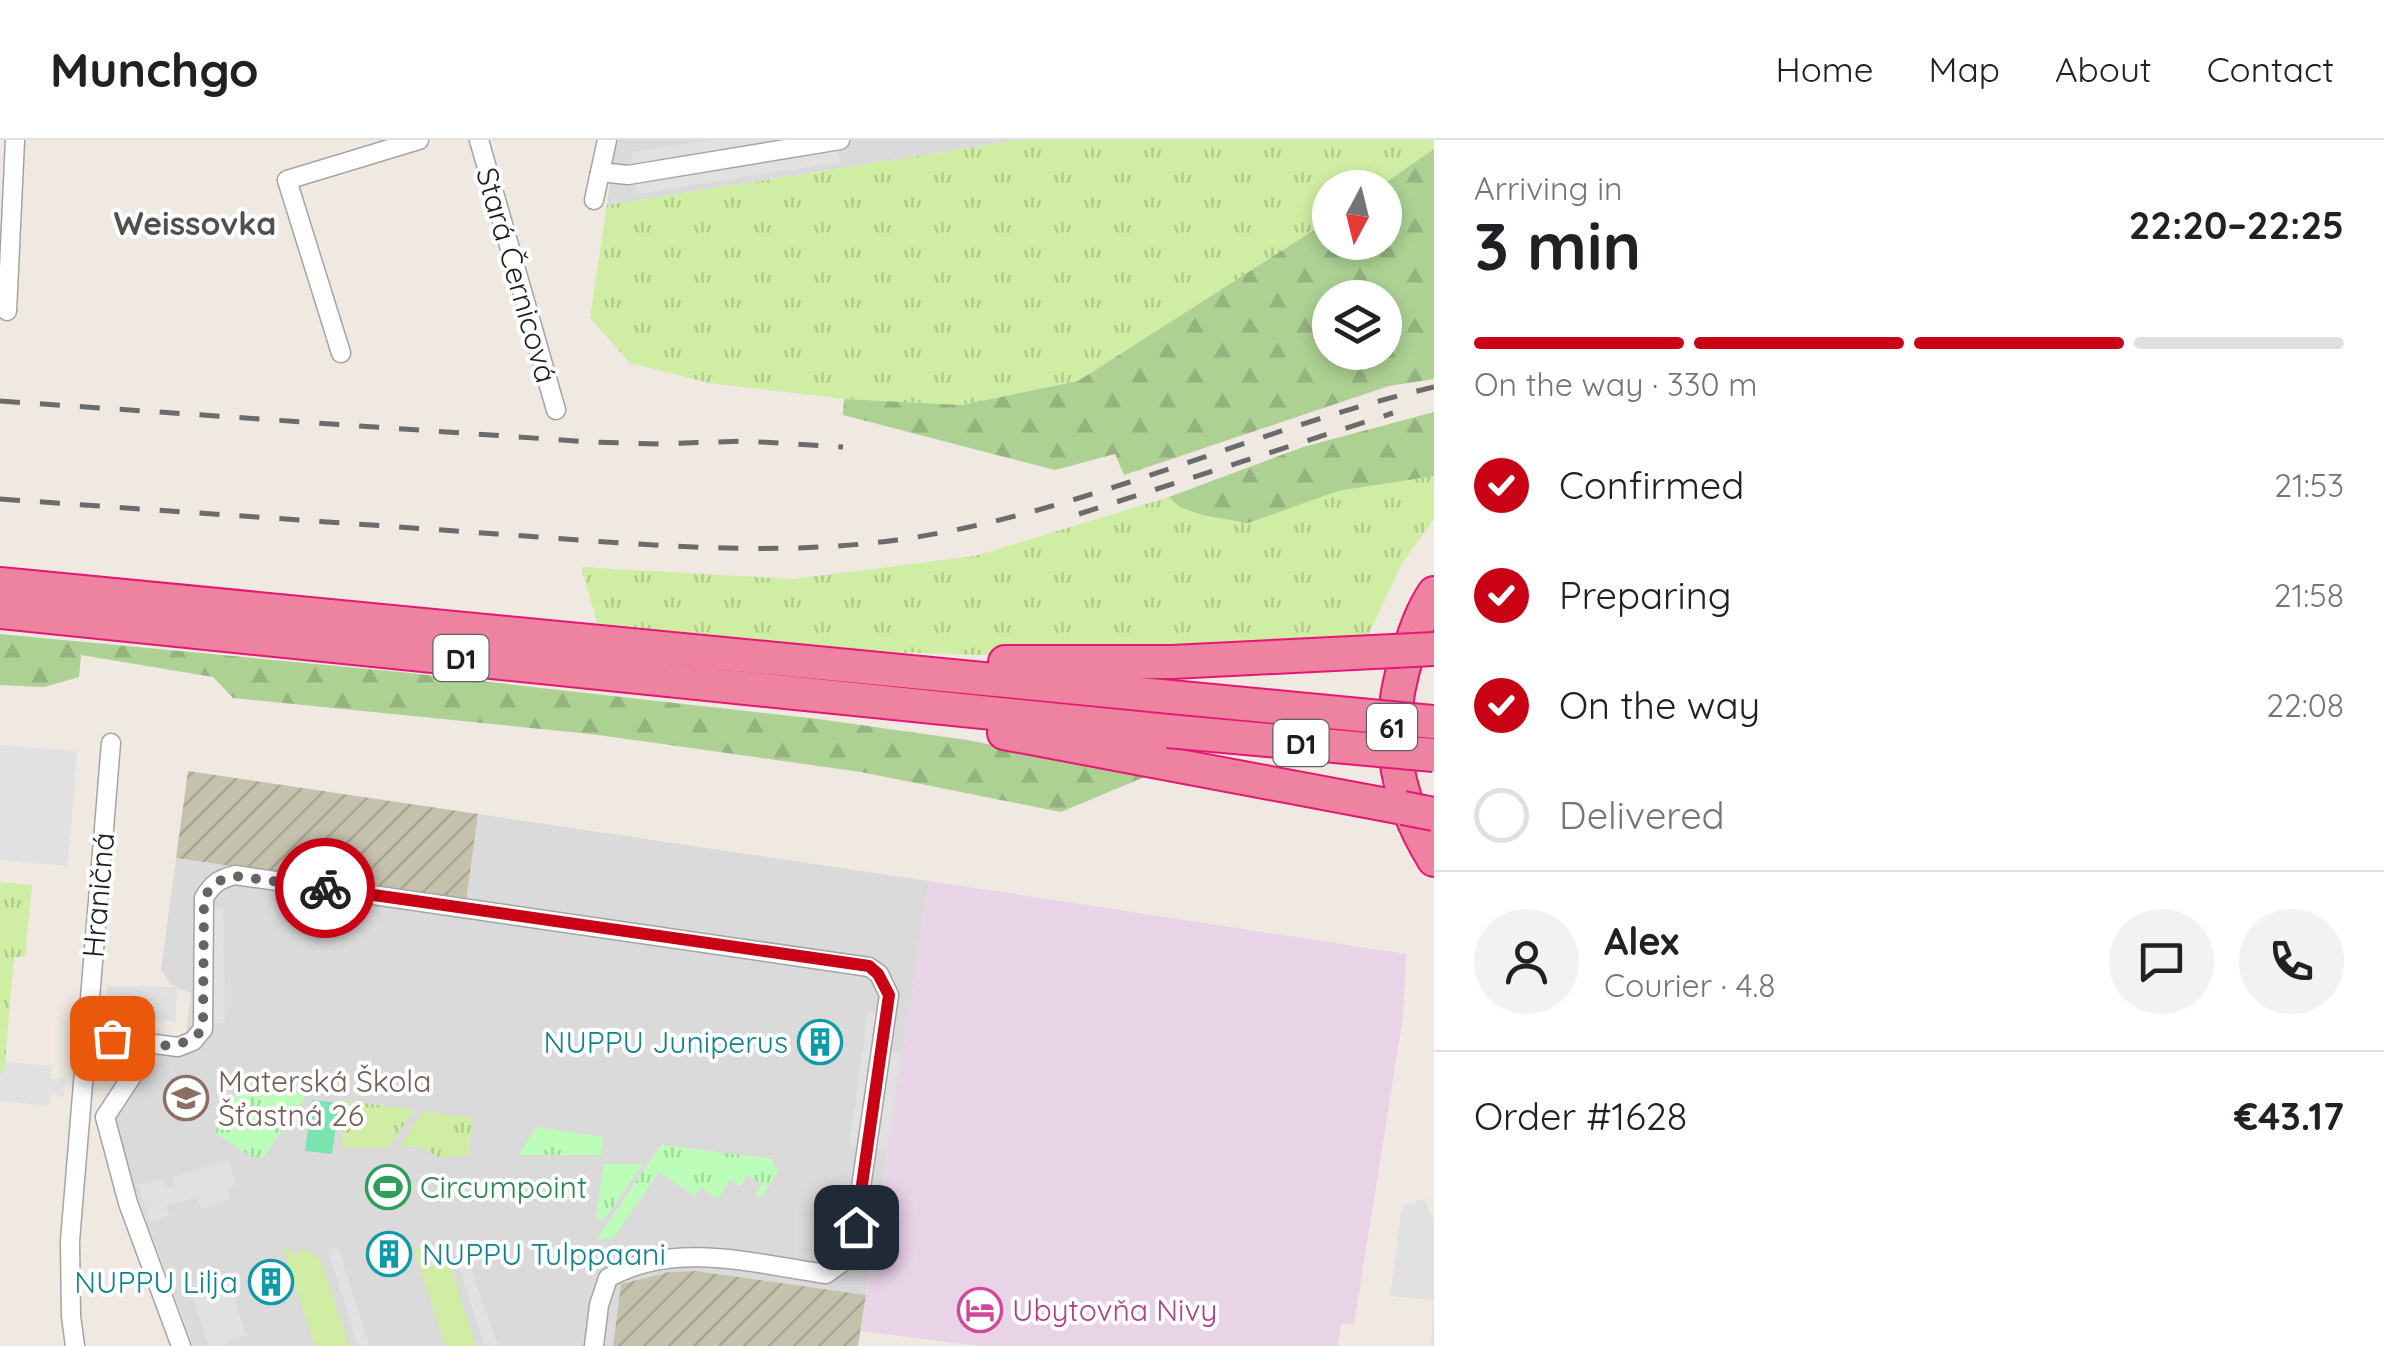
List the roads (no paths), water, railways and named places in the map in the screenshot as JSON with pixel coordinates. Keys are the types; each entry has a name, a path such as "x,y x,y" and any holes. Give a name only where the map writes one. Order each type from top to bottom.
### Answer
{"highway":[{"name":"D1","path":"0,584 920,688 1166,747 1434,755"},
{"name":"61","path":"1434,593 1422,610 1402,670 1392,726 1404,794 1420,837 1434,860"},
{"name":"D1","path":"0,612 920,688 1171,697 1434,722"},
{"path":"920,688 969,662 1172,662 1434,649"},
{"path":"1166,747 1434,814"}],"street":[{"path":"7,310 16,140"},
{"path":"341,353 287,180 419,140"},
{"name":"Stará Černicová","path":"479,140 556,410"},
{"path":"594,200 607,140"},
{"path":"600,172 628,175 840,140"},
{"name":"Hraničná","path":"75,1346 70,1316 70,1241 111,743"},
{"path":"87,1035 178,1047 193,1041 203,1029 204,898 222,878 235,876 869,966 889,995 851,1256 826,1274 702,1256 628,1267 608,1278 599,1305 594,1346"},
{"path":"140,1042 132,1076 106,1117 128,1203 181,1346"}],"railway":[{"path":"0,499 647,545 847,545 966,528 1034,511 1300,425 1434,387"},
{"path":"0,401 591,442 744,441 843,447"},
{"path":"1079,514 1393,413"}],"place":[{"name":"NUPPU Juniperus","path":"820,1042"},
{"name":"Materská Škola Šťastná 26","path":"186,1098"},
{"name":"Circumpoint","path":"388,1187"},
{"name":"NUPPU Tulppaani","path":"389,1254"},
{"name":"NUPPU Lilja","path":"271,1282"},
{"name":"Ubytovňa Nivy","path":"980,1310"}],"district":[{"name":"Weissovka","path":"195,223"}]}
